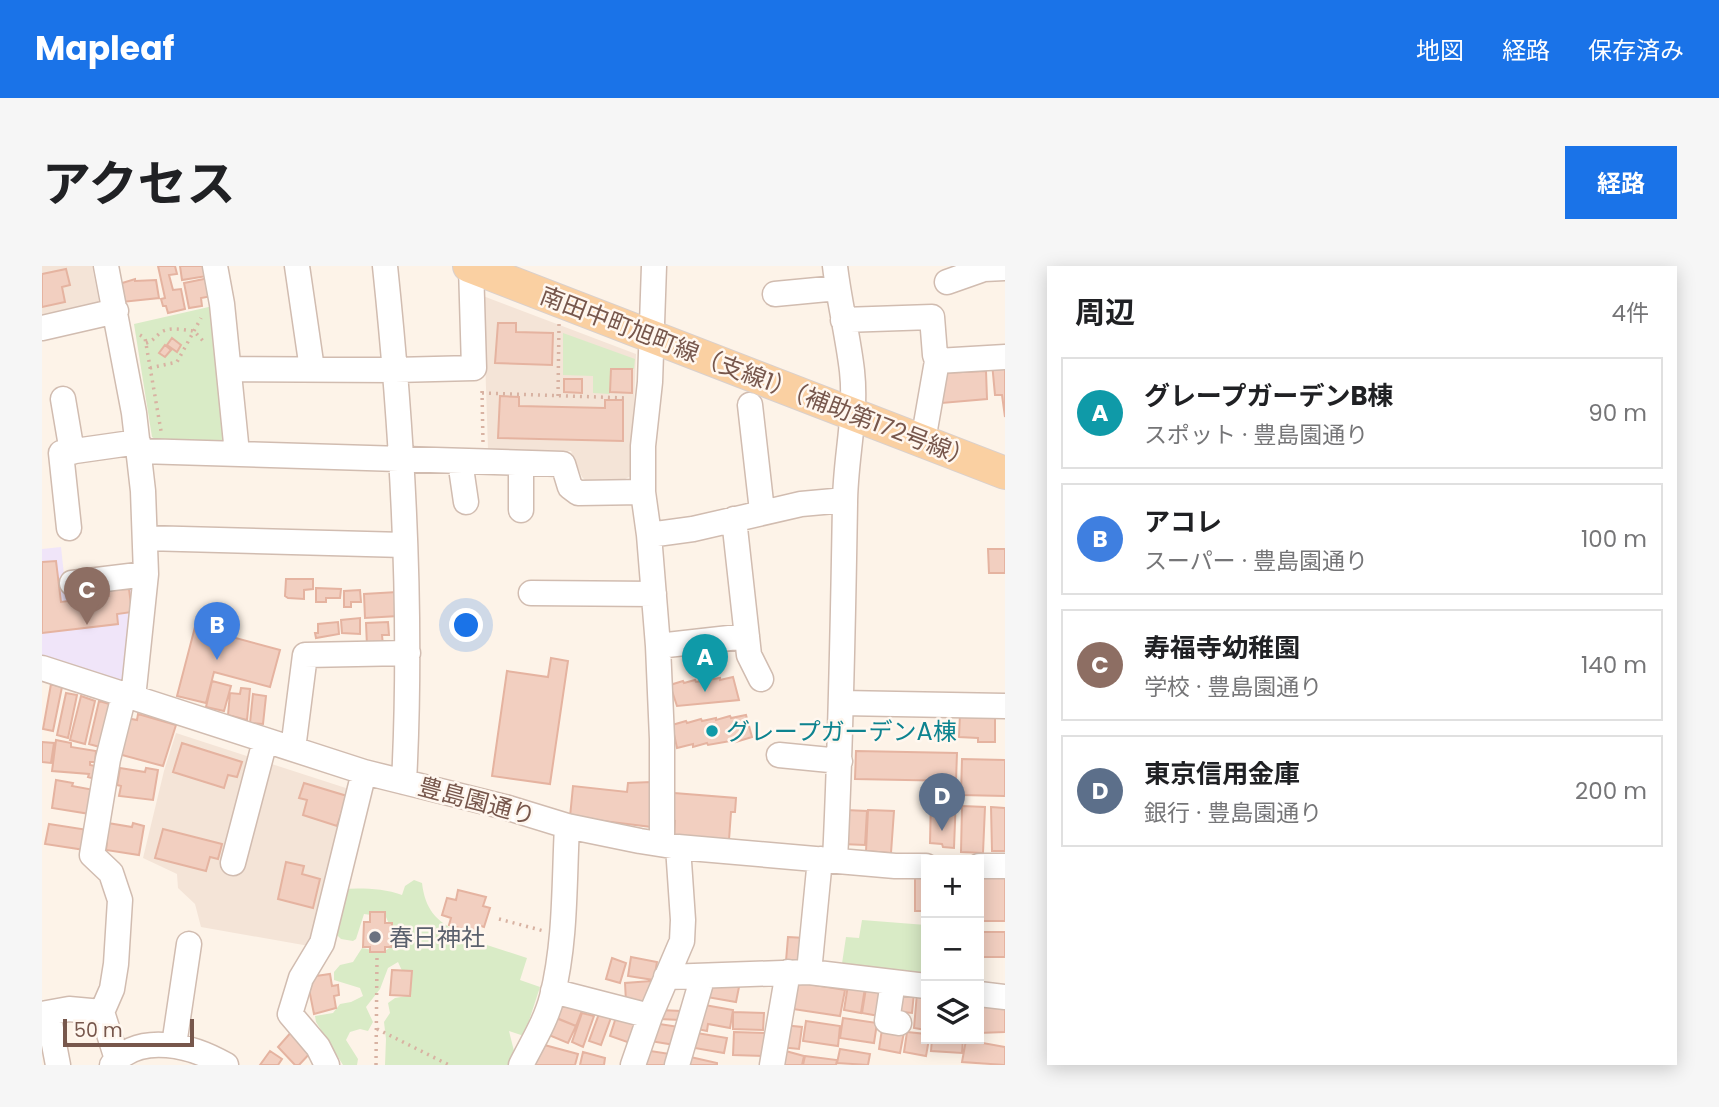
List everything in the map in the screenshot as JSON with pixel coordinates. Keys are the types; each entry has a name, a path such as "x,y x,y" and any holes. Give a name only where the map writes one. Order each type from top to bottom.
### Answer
{"main road":[{"name":"南田中町旭町線（支線1）（補助第172号線）","path":"470,266 1005,473"}],"street":[{"path":"106,266 139,446 146,574 128,697 108,759 92,855 111,873 120,900 112,989 102,1012 114,1062"},
{"path":"215,266 222,304 237,453"},
{"path":"298,266 312,369"},
{"path":"385,266 402,459 408,653 404,782"},
{"path":"229,369 474,368 470,266"},
{"path":"633,1065 650,1016 682,941 684,920 670,845 658,646 643,492 643,446 650,382 654,266"},
{"path":"947,282 984,269 1005,268"},
{"path":"772,1065 828,860 840,761 845,500 848,448 853,433 852,374 836,277 775,294"},
{"path":"42,328 116,311"},
{"path":"843,320 932,317 934,355 937,361 923,441"},
{"path":"937,361 1005,357"},
{"path":"63,399 72,452"},
{"path":"750,405 762,512"},
{"path":"69,528 61,453 139,446 237,453 402,459 472,457 521,463 562,464 570,486 578,493 643,492"},
{"path":"466,502 472,457"},
{"path":"520,510 521,463"},
{"path":"649,536 693,529 801,503 845,500"},
{"path":"734,519 749,655 761,679"},
{"path":"145,538 404,545"},
{"path":"72,583 146,574"},
{"path":"531,593 654,594"},
{"path":"658,646 747,636"},
{"path":"293,749 305,655 408,653"},
{"name":"豊島園通り","path":"42,668 364,772 505,807 567,826 670,845 895,866 921,866"},
{"path":"842,703 1005,706"},
{"path":"233,863 265,741"},
{"path":"779,755 840,761"},
{"path":"327,1065 318,1046 290,1014 301,978 322,943 364,772"},
{"path":"521,1065 539,1030 553,991 562,938 567,826"},
{"path":"984,866 1005,866"},
{"path":"174,1045 189,944"},
{"path":"666,977 799,972 921,985"},
{"path":"677,1065 703,976"},
{"path":"892,982 887,1021 899,1023"},
{"path":"553,991 650,1016"},
{"path":"984,994 1005,997"},
{"path":"58,1065 45,1014 69,1009 102,1012"},
{"path":"114,1062 125,1051 174,1045 194,1049 226,1065"}],"path":[{"path":"150,368 177,362 201,318 208,316"},
{"path":"558,396 559,319"},
{"path":"146,342 153,341 162,331 172,328 194,331 212,351"},
{"path":"132,335 139,334 145,338 162,433"},
{"path":"472,457 482,382"},
{"path":"482,393 638,398"},
{"path":"499,919 550,932 562,938"},
{"path":"376,1065 377,956"},
{"path":"377,1029 449,1065"}],"shaded area":[{"path":"42,266 92,266 99,302 96,306 42,318"},
{"path":"483,296 636,354 631,476 625,479 585,480 571,451 488,449"},
{"path":"61,547 66,593 131,585 137,591 127,679 121,683 42,658 42,549"},
{"path":"176,733 352,790 309,946 201,927 195,904 178,888 177,874 143,858"}],"green space":[{"path":"213,306 224,445 163,444 152,437 134,324"},
{"path":"563,333 635,359 634,369 610,368 610,394 593,393 593,376 563,375"},
{"path":"414,880 422,883 433,913 458,932 459,936 527,958 520,980 540,987 524,1036 509,1031 514,1051 511,1065 385,1065 384,1022 390,1013 388,1003 395,998 407,996 409,986 398,962 388,968 380,989 366,1007 373,1022 368,1031 360,1029 350,1032 346,1040 358,1059 357,1065 343,1065 316,1022 315,1016 333,1013 340,1004 363,996 360,988 334,980 334,972 340,965 353,962 362,948 383,952 391,947 392,931 386,917 364,914 353,941 341,939 334,932 341,889 380,890 402,895 405,886"},
{"path":"862,920 921,925 921,979 841,970 846,937 859,938"}],"building":[{"path":"158,266 175,266 177,274 169,275 173,290 181,289 185,309 168,313 166,306 163,306 161,299 165,298"},
{"path":"180,266 206,266 207,276 182,280"},
{"path":"66,269 70,285 62,287 65,302 42,307 42,274"},
{"path":"209,278 212,296 201,298 202,306 189,308 184,283"},
{"path":"135,279 156,280 159,298 122,302 119,284"},
{"path":"498,323 516,323 516,332 553,333 552,365 495,363"},
{"path":"172,338 181,345 177,352 167,345"},
{"path":"165,345 171,350 165,357 159,353"},
{"path":"992,363 1005,367 1005,417 1002,395 995,395"},
{"path":"611,369 632,369 632,393 610,392"},
{"path":"986,371 987,399 942,403 941,373"},
{"path":"564,379 582,379 582,393 564,392"},
{"path":"500,396 519,397 519,406 605,408 605,400 623,400 623,441 498,438"},
{"path":"988,549 1005,549 1005,573 989,573"},
{"path":"56,561 61,602 109,596 108,588 129,589 132,612 117,614 118,624 42,633 42,562"},
{"path":"286,579 313,579 313,589 304,590 304,599 288,598 285,596"},
{"path":"316,588 341,589 340,598 326,598 326,602 316,602"},
{"path":"360,590 361,602 351,602 351,607 344,607 344,591"},
{"path":"397,592 398,616 365,618 364,594"},
{"path":"360,618 360,634 342,633 341,620"},
{"path":"338,622 339,634 316,638 318,624"},
{"path":"388,622 389,635 382,635 383,645 367,646 366,623"},
{"path":"195,627 280,650 270,687 214,672 206,703 177,696"},
{"path":"551,658 568,661 550,784 492,776 507,671 548,677"},
{"path":"733,677 739,700 677,706 670,685 683,681"},
{"path":"212,681 231,686 224,711 206,707"},
{"path":"51,684 62,687 53,731 43,729"},
{"path":"241,688 250,689 247,720 228,715 230,693 240,694"},
{"path":"66,693 77,695 68,738 57,735"},
{"path":"253,694 266,696 263,724 250,723"},
{"path":"81,696 95,701 85,744 70,740"},
{"path":"99,701 113,705 103,748 89,744"},
{"path":"138,714 176,725 163,766 122,755 122,752 115,750 126,718 137,720"},
{"path":"960,714 995,715 995,742 978,742 978,738 959,737"},
{"name":"グレープガーデンA棟","path":"746,715 752,737 736,742 707,743 693,747 693,744 677,748 672,725"},
{"path":"56,740 71,743 71,747 96,751 95,762 90,762 90,765 100,767 99,780 88,777 89,774 52,771"},
{"path":"42,742 54,743 51,763 42,762"},
{"path":"182,743 242,762 237,777 228,775 224,788 173,772"},
{"path":"856,751 957,753 956,781 855,779"},
{"path":"962,759 1005,760 1005,796 961,795"},
{"path":"120,768 145,772 146,768 158,770 153,800 119,796 121,786 117,785"},
{"path":"56,780 94,790 90,814 52,808"},
{"path":"651,782 652,827 570,817 573,786 627,792 628,783"},
{"path":"304,783 347,796 337,826 303,815 307,800 299,798"},
{"path":"674,793 736,798 735,812 731,812 729,840 674,836 675,821 667,820"},
{"path":"956,796 954,848 930,843 931,797"},
{"path":"962,806 985,807 983,853 961,852"},
{"path":"991,807 1005,808 1005,851 992,851"},
{"path":"845,810 867,811 865,845 842,844"},
{"path":"868,810 894,811 891,853 866,851"},
{"path":"108,823 144,826 139,855 106,850"},
{"path":"49,824 88,830 85,850 45,844"},
{"path":"163,829 222,844 218,859 210,857 206,871 155,858"},
{"path":"286,862 304,866 302,874 320,879 313,908 278,899"},
{"path":"915,877 921,877 921,911 915,911"},
{"path":"984,877 1005,877 1005,921 984,921"},
{"path":"458,890 486,897 483,906 490,908 484,927 478,925 476,933 449,925 451,918 442,915 447,898 456,900"},
{"path":"370,912 385,912 385,923 392,923 391,947 385,947 385,952 370,952 370,947 363,947 364,922 370,922"},
{"path":"984,932 1005,932 1005,957 984,957"},
{"path":"788,937 805,938 804,962 786,961"},
{"path":"631,957 657,962 654,980 628,976"},
{"path":"612,958 626,963 620,983 606,979"},
{"path":"392,970 412,971 410,996 390,995"},
{"path":"330,974 332,986 338,985 339,995 334,996 336,1008 314,1014 309,977"},
{"path":"651,981 652,1001 626,1002 625,983"},
{"path":"704,981 739,987 736,1002 701,996"},
{"path":"790,981 845,990 840,1016 786,1008"},
{"path":"848,985 865,988 861,1013 844,1010"},
{"path":"866,988 883,991 879,1016 862,1013"},
{"path":"896,991 914,993 912,1013 894,1011"},
{"path":"917,993 921,993 921,1029 914,1028"},
{"path":"559,999 583,1008 576,1026 552,1016"},
{"path":"984,1002 1005,1004 1005,1032 984,1033"},
{"path":"699,1004 733,1010 730,1028 708,1024 707,1031 693,1028"},
{"path":"660,1010 681,1011 681,1020 659,1019"},
{"path":"600,1011 612,1015 601,1045 589,1041"},
{"path":"733,1012 764,1013 763,1030 733,1029"},
{"path":"582,1013 594,1016 583,1047 572,1042"},
{"path":"617,1014 640,1022 633,1044 610,1036"},
{"path":"551,1016 576,1026 568,1043 544,1033"},
{"path":"843,1018 877,1023 874,1043 840,1038"},
{"path":"806,1021 840,1026 838,1046 803,1041"},
{"path":"653,1023 679,1027 675,1045 650,1041"},
{"path":"783,1025 802,1027 799,1049 780,1047"},
{"path":"882,1029 904,1032 900,1053 879,1049"},
{"path":"293,1030 313,1050 299,1065 295,1065 278,1047"},
{"path":"691,1032 727,1038 724,1053 689,1047"},
{"path":"734,1032 766,1033 766,1056 733,1055"},
{"path":"907,1032 921,1033 921,1044 928,1044 926,1056 904,1052"},
{"path":"537,1043 578,1054 575,1065 532,1065"},
{"path":"984,1043 1005,1047 1005,1065 962,1062 965,1044"},
{"path":"932,1044 963,1044 962,1053 931,1051"},
{"path":"840,1049 870,1054 868,1065 837,1063"},
{"path":"644,1050 670,1054 669,1065 642,1065"},
{"path":"782,1050 804,1056 802,1065 778,1065"},
{"path":"270,1051 282,1059 278,1065 260,1065"},
{"path":"583,1052 605,1058 604,1065 580,1065"},
{"path":"686,1056 717,1063 717,1065 684,1065"},
{"path":"805,1056 837,1060 836,1065 803,1065"}],"place":[{"name":"寿福寺幼稚園","path":"87,625"},
{"name":"アコレ","path":"217,660"},
{"name":"グレープガーデンB棟","path":"705,692"},
{"name":"グレープガーデンA棟","path":"712,731"},
{"name":"東京信用金庫","path":"942,831"},
{"name":"春日神社","path":"375,937"}]}
